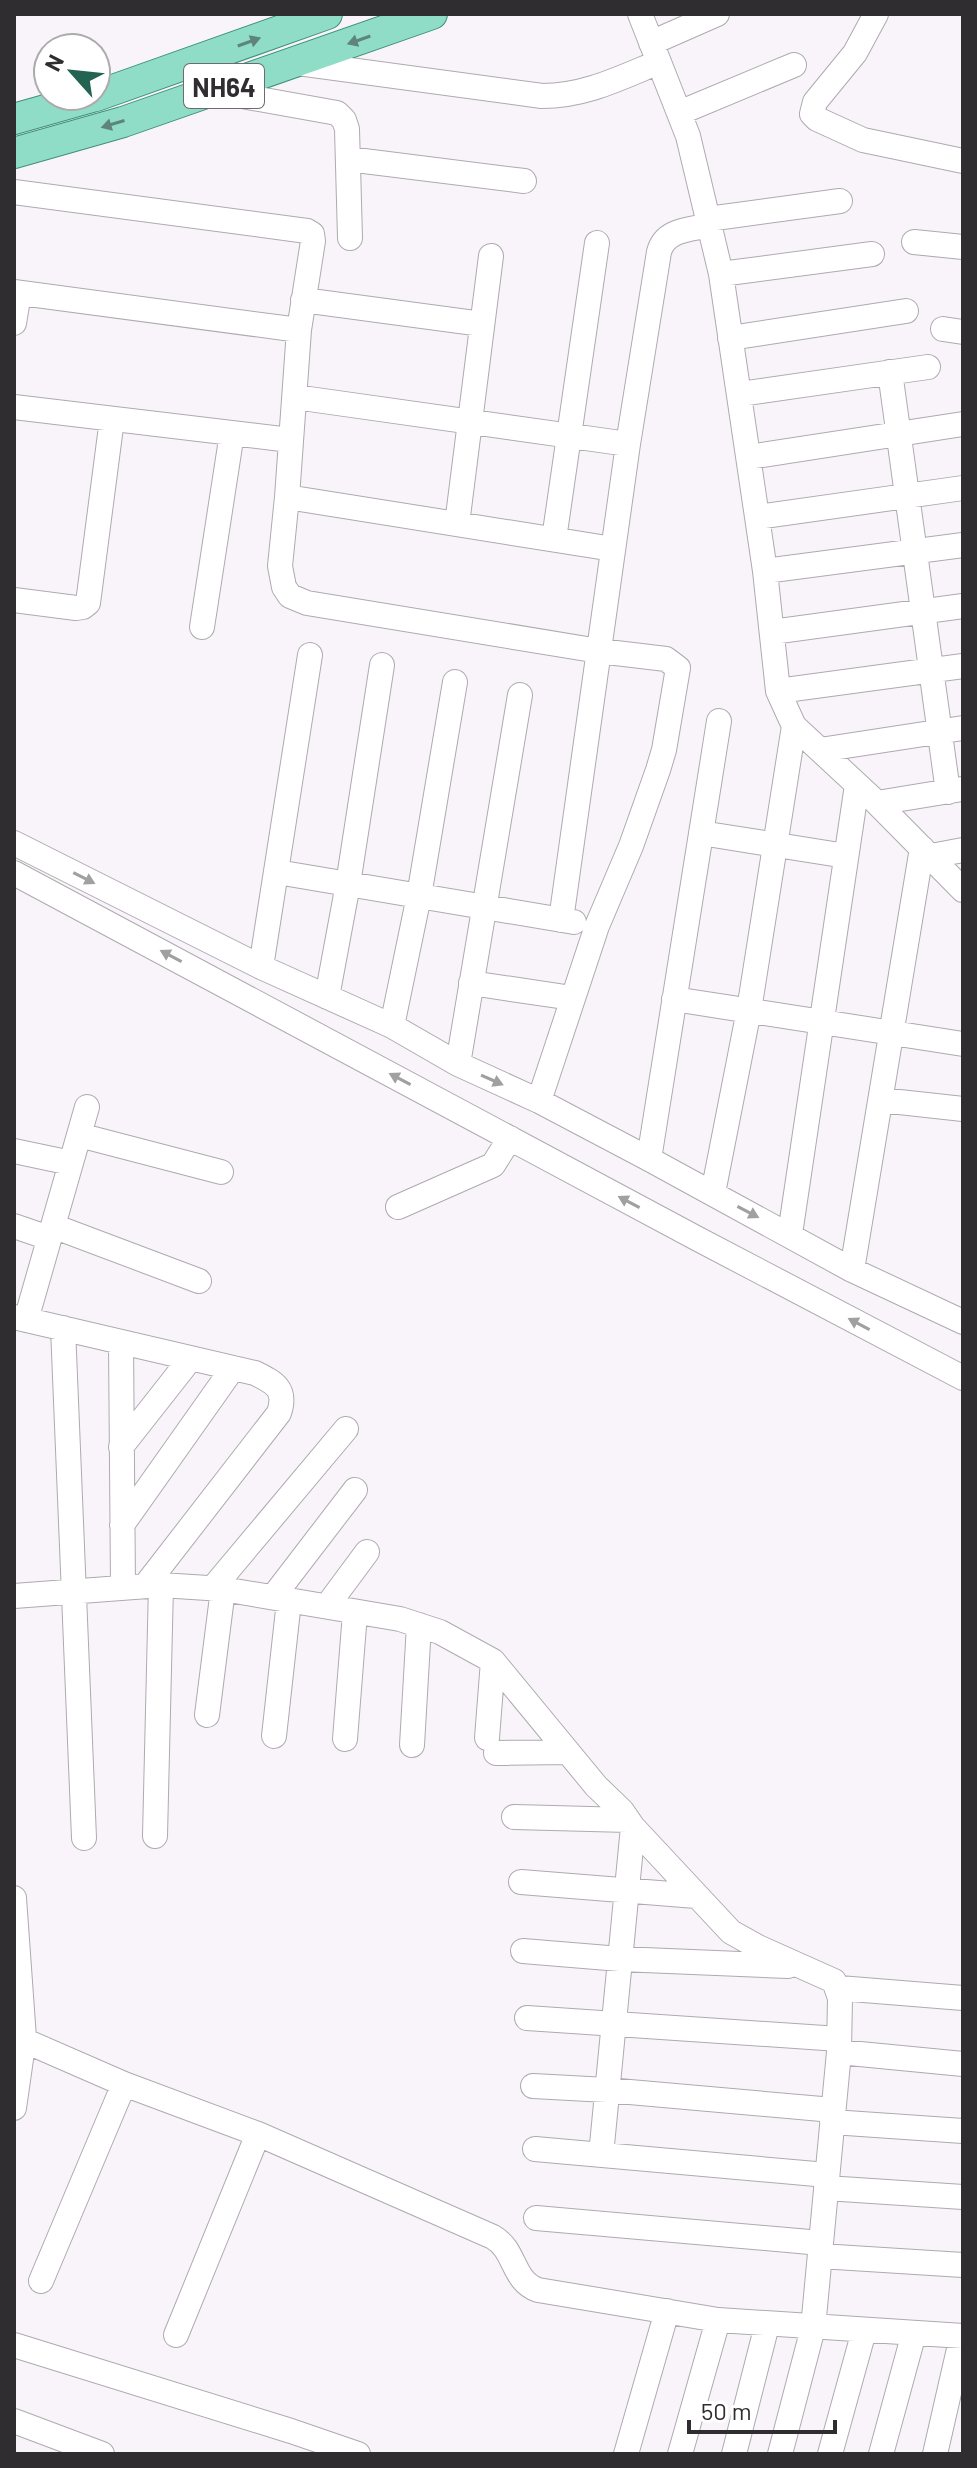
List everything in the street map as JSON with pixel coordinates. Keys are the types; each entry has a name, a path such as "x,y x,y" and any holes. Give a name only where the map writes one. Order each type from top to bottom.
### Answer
{"main road":[{"name":"NH64","path":"112,90 327,14"},
{"name":"NH64","path":"14,153 123,122 432,14"},
{"name":"NH64","path":"14,119 39,112"}],"street":[{"path":"640,14 688,136 721,274 758,517 778,691 794,726 958,884"},
{"path":"294,62 542,96 573,95 586,92 717,14"},
{"path":"876,14 855,53 815,102 812,114 863,140 963,161"},
{"path":"679,113 794,65"},
{"path":"212,91 337,113 344,120 347,129 350,238"},
{"path":"348,159 524,181"},
{"path":"14,192 312,234 299,330 280,566 284,587 290,596 298,601 599,651 666,659 675,664 679,673 658,770 631,846 597,926 539,1101"},
{"path":"561,920 628,444 661,244 670,234 709,222 840,201"},
{"path":"914,242 962,243"},
{"path":"554,539 597,243"},
{"path":"721,274 872,254"},
{"path":"457,524 491,256"},
{"path":"14,323 16,293 299,330"},
{"path":"303,300 482,324"},
{"path":"730,338 906,311"},
{"path":"740,394 928,367"},
{"path":"877,803 955,790 951,729 931,670 890,372"},
{"path":"295,397 628,444"},
{"path":"14,407 290,440"},
{"path":"14,600 76,608 88,603 112,419"},
{"path":"749,457 963,424"},
{"path":"202,627 232,433"},
{"path":"758,517 963,488"},
{"path":"287,497 613,549"},
{"path":"765,571 963,545"},
{"path":"772,632 963,606"},
{"path":"261,967 310,655"},
{"path":"327,997 382,665"},
{"path":"778,691 963,666"},
{"path":"392,1026 419,896 455,682"},
{"path":"458,1064 520,695"},
{"path":"649,1159 719,721"},
{"path":"713,1193 749,1010 794,726"},
{"path":"820,750 951,729"},
{"path":"790,1234 857,785"},
{"path":"701,833 846,856"},
{"path":"14,843 261,967 392,1026 458,1064 539,1101 649,1159 852,1270 963,1322"},
{"path":"926,852 963,850"},
{"path":"852,1270 926,852"},
{"path":"277,872 597,926"},
{"path":"14,873 963,1378"},
{"path":"471,983 572,998"},
{"path":"674,999 963,1044"},
{"path":"881,1100 963,1109"},
{"path":"87,1107 51,1232 20,1319 255,1373 279,1389 283,1400 279,1413 143,1586"},
{"path":"79,1135 221,1172"},
{"path":"398,1207 493,1165 510,1138"},
{"path":"14,1151 71,1163"},
{"path":"14,1226 51,1232 199,1281"},
{"path":"63,1328 84,1838"},
{"path":"121,1342 122,1525 143,1586 155,1836"},
{"path":"121,1447 191,1358"},
{"path":"122,1525 233,1368"},
{"path":"207,1715 218,1589 346,1429"},
{"path":"274,1736 281,1599 355,1490"},
{"path":"327,1606 367,1552"},
{"path":"14,1596 143,1586 218,1589 400,1619 440,1632 493,1661 596,1786 731,1932 834,1981 839,1988 839,2046 813,2328 780,2454"},
{"path":"345,1739 355,1613"},
{"path":"412,1745 419,1625"},
{"path":"493,1661 492,1746 568,1752"},
{"path":"514,1817 630,1824"},
{"path":"601,2155 627,1891 630,1824"},
{"path":"521,1882 696,1896"},
{"path":"14,1898 19,2037 14,2108"},
{"path":"523,1951 620,1959 805,1966"},
{"path":"839,1988 963,1998"},
{"path":"527,2018 839,2046 963,2064"},
{"path":"19,2037 124,2084 258,2134 501,2242 506,2246 525,2285 532,2288 718,2320 962,2336 935,2454"},
{"path":"41,2281 124,2084"},
{"path":"533,2086 607,2090 963,2131"},
{"path":"176,2335 258,2134"},
{"path":"535,2149 963,2197"},
{"path":"536,2218 963,2265"},
{"path":"626,2454 667,2311"},
{"path":"680,2454 718,2320"},
{"path":"734,2454 767,2325"},
{"path":"830,2454 864,2331"},
{"path":"881,2454 914,2333"},
{"path":"14,2345 358,2454"},
{"path":"14,2421 59,2446 102,2454"}]}
